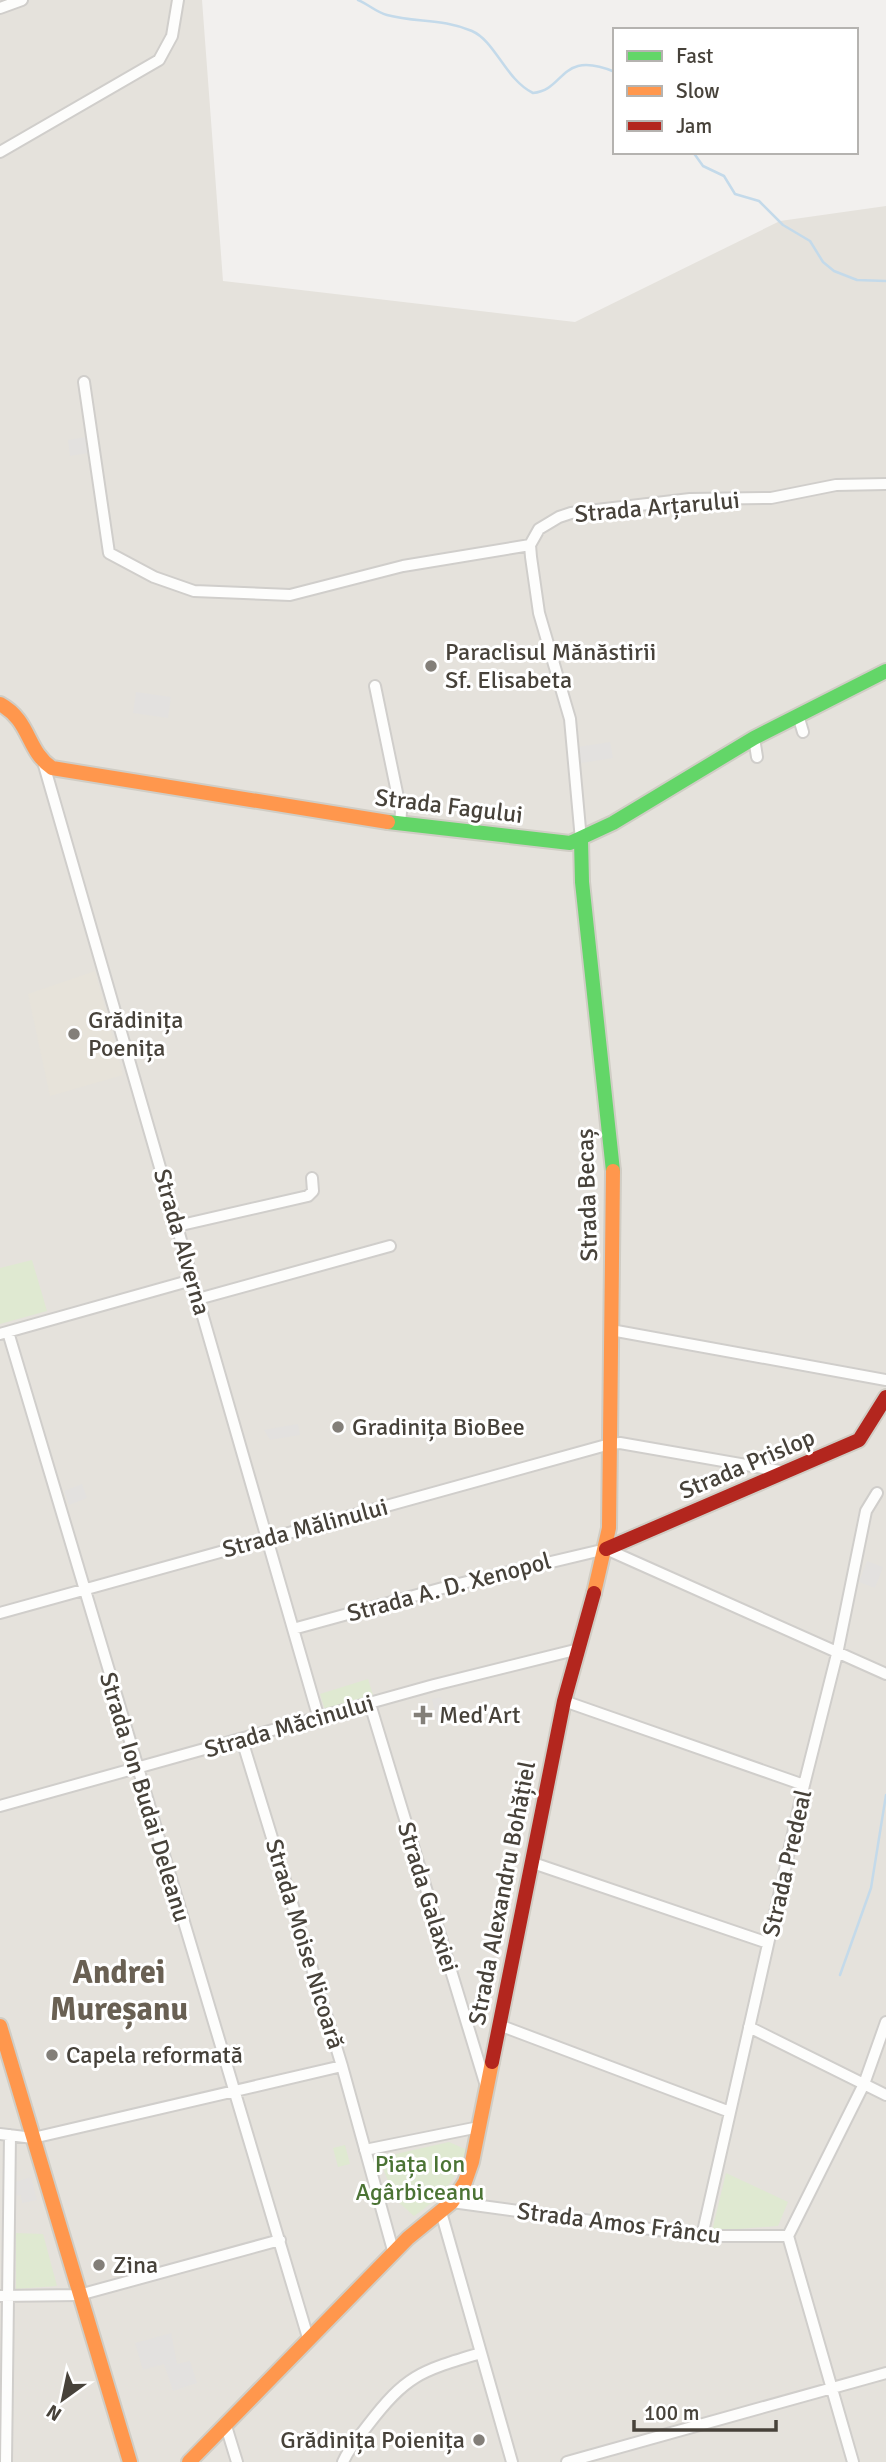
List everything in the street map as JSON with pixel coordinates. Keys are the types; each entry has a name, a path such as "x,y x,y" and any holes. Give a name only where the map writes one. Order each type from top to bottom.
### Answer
{"main road":[{"name":"Strada Fagului","path":"44,765 400,824 556,842 581,840 754,738 886,671"},
{"path":"0,704 23,719 44,765"},
{"name":"Strada Becaș","path":"581,840 582,882 613,1168 611,1444 606,1549"},
{"name":"Strada Prislop","path":"606,1549 859,1440 885,1402"},
{"name":"Strada Alexandru Bohățiel","path":"446,2207 468,2175 564,1701 606,1549"},
{"path":"0,2026 130,2462"},
{"path":"189,2462 419,2227 446,2207"}],"street":[{"path":"0,8 22,0"},
{"path":"0,152 159,60 172,36 178,0"},
{"path":"84,382 109,552 171,583 216,594 290,595 403,566 530,545 539,613 570,719 581,840"},
{"name":"Strada Arțarului","path":"530,545 539,529 548,522 571,513 690,499 771,498 836,485 886,484"},
{"path":"375,685 401,812 400,824"},
{"path":"798,715 803,732"},
{"path":"754,738 757,757"},
{"name":"Strada Alverna","path":"44,765 319,1719"},
{"path":"177,1226 308,1196 313,1191 312,1178"},
{"path":"198,1299 390,1246"},
{"path":"4,1333 192,1280"},
{"path":"611,1331 886,1380"},
{"name":"Strada Ion Budai Deleanu","path":"4,1333 309,2341"},
{"path":"611,1444 620,1443 789,1472"},
{"name":"Strada Mălinului","path":"0,1613 611,1444"},
{"name":"Strada Predeal","path":"702,2236 804,1785 837,1654 866,1511 877,1493"},
{"path":"606,1549 886,1674"},
{"name":"Strada A. D. Xenopol","path":"293,1629 450,1586 606,1549"},
{"name":"Strada Măcinului","path":"0,1806 579,1649"},
{"path":"564,1701 804,1785"},
{"name":"Strada Galaxiei","path":"370,1704 487,2090"},
{"name":"Strada Moise Nicoară","path":"243,1740 365,2150"},
{"path":"530,1862 768,1943"},
{"path":"853,2462 788,2236 864,2084 886,2022"},
{"path":"499,2025 730,2112"},
{"path":"749,2026 886,2095"},
{"path":"6,2462 5,2135 33,2138 233,2089 342,2066"},
{"path":"394,2254 365,2150 479,2127"},
{"path":"446,2207 481,2353 512,2462"},
{"name":"Strada Amos Frâncu","path":"446,2207 702,2236 788,2236"},
{"path":"5,2296 79,2295 280,2240"},
{"path":"343,2462 388,2399 411,2377 481,2353"},
{"path":"567,2462 886,2373"},
{"path":"226,2426 237,2462"}],"shaded area":[{"path":"0,0 202,0 223,281 575,322 780,221 886,206 886,2462 0,2462"},
{"path":"86,437 88,453 70,456 68,440"},
{"path":"136,692 171,697 168,718 133,713"},
{"path":"610,742 613,758 581,763 578,747"},
{"name":"Grădinița Poenița","path":"95,971 123,1075 50,1096 28,994"},
{"path":"298,1424 300,1435 270,1440 264,1430"},
{"path":"82,1484 87,1498 69,1505 64,1491"},
{"path":"867,1561 883,1567 875,1588 859,1582"},
{"path":"441,1697 448,1723 438,1725 432,1699"},
{"path":"31,2177 37,2200 22,2203 21,2195 15,2196 15,2182"},
{"path":"171,2333 177,2364 190,2361 197,2383 173,2391 164,2364 143,2370 135,2343"}],"green space":[{"path":"32,1260 47,1311 0,1324 0,1268"},
{"path":"368,1679 373,1695 325,1710 320,1694"},
{"name":"Piața Ion Agârbiceanu","path":"449,2142 467,2150 462,2162 446,2188 414,2216 395,2199 381,2163 396,2154"},
{"path":"345,2145 350,2164 338,2167 333,2148"},
{"path":"726,2173 788,2202 778,2226 712,2231"},
{"path":"16,2233 43,2234 57,2286 16,2289"}],"waterway":[{"path":"358,0 387,15 450,24 472,31 487,43 515,79 533,93 544,90 565,73 583,65 613,71"},
{"path":"694,154 703,166 724,176 735,194 759,201 783,225 810,241 823,262 834,271 857,280 886,281"},
{"path":"840,1975 871,1888 886,1795"}],"traffic: fast":[{"path":"388,822 570,843 613,823 754,738 886,671"},
{"path":"581,840 582,882 613,1171"}],"traffic: slow":[{"path":"0,704 18,719 37,753 52,768 388,822"},
{"path":"594,1593 609,1528 613,1171"},
{"path":"0,2026 130,2462"},
{"path":"189,2462 408,2238 452,2202 465,2182 472,2162 492,2062"}],"traffic: jam":[{"path":"606,1549 859,1440 886,1397"},
{"path":"492,2062 564,1701 594,1593"}],"place":[{"name":"Paraclisul Mănăstirii Sf. Elisabeta","path":"431,666"},
{"name":"Grădinița Poenița","path":"74,1034"},
{"name":"Gradinița BioBee","path":"338,1427"},
{"name":"Med'Art","path":"423,1715"},
{"name":"Capela reformată","path":"52,2055"},
{"name":"Zina","path":"99,2265"},
{"name":"Grădinița Poienița","path":"479,2440"}],"district":[{"name":"Andrei Mureșanu","path":"119,1990"}]}
